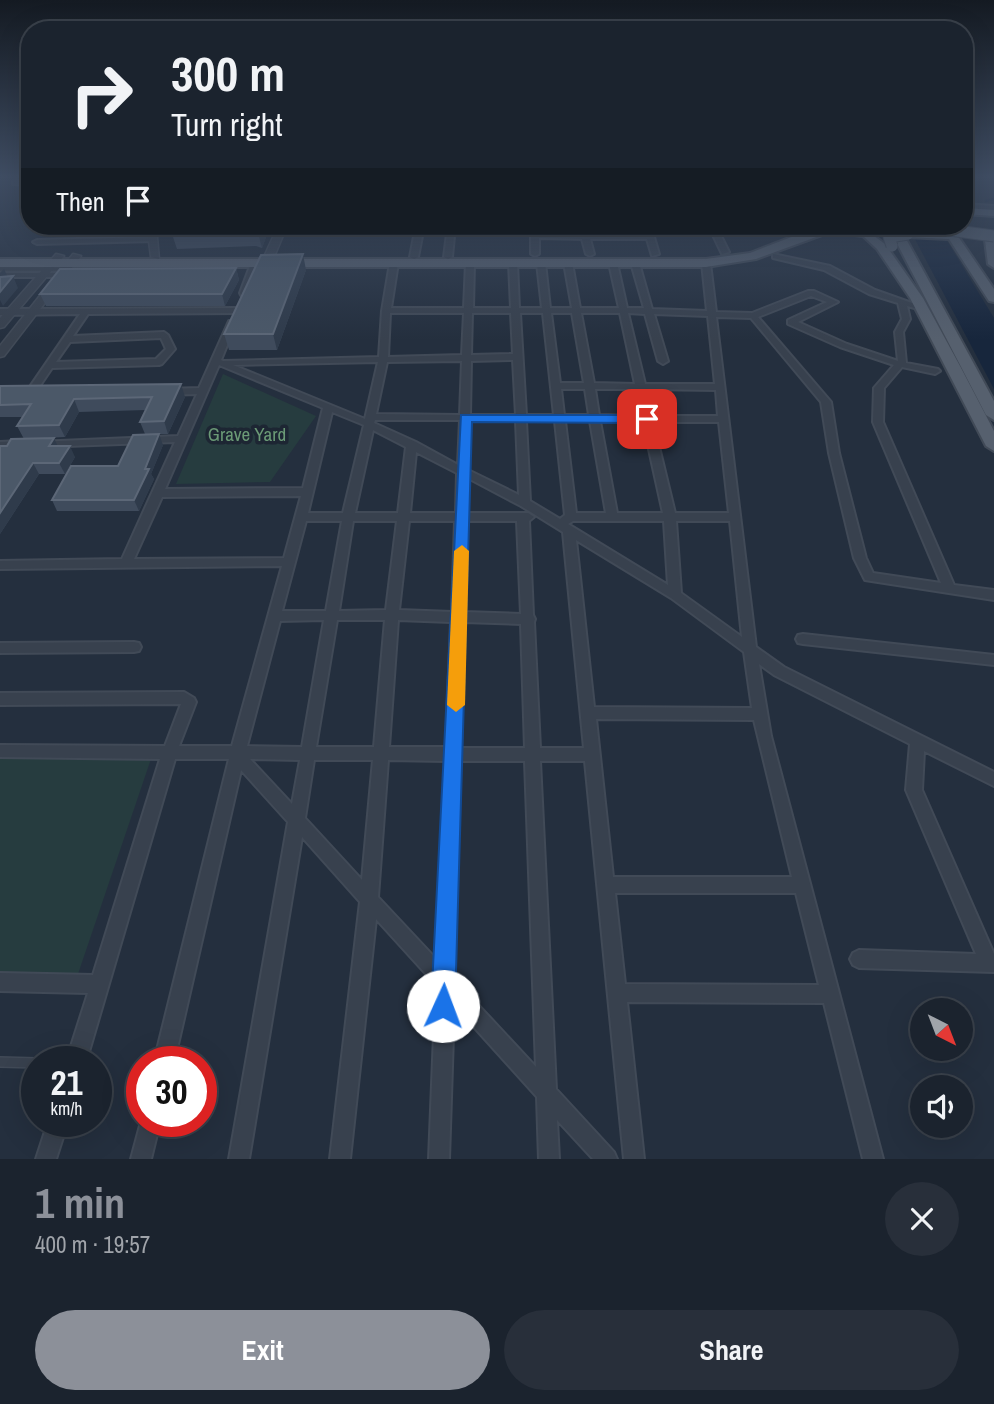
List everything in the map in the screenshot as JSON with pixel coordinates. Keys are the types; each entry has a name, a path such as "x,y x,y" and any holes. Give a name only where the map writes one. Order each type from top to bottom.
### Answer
{"main road":[{"path":"973,233 994,236 991,240 994,265"},
{"path":"0,263 253,269 394,263 513,263 590,254 725,252 773,235"},
{"path":"0,256 59,266 156,257 448,257 538,259 568,263 706,263 772,252 811,235"},
{"path":"868,235 880,243 908,284 994,446"},
{"path":"899,235 994,415"},
{"path":"906,235 889,237 908,284"},
{"path":"934,235 953,236 978,249 994,265"},
{"path":"952,235 994,298"},
{"path":"754,242 772,252"}],"street":[{"path":"152,235 156,257"},
{"path":"269,257 278,235"},
{"path":"414,257 418,235"},
{"path":"448,257 451,235"},
{"path":"535,235 559,418 567,524 634,1159"},
{"path":"576,235 650,237 655,254"},
{"path":"716,235 725,252"},
{"path":"586,236 590,254"},
{"path":"37,242 153,239"},
{"path":"772,252 827,268 872,292 922,308"},
{"path":"239,1159 348,518 383,360 386,311 394,263"},
{"path":"439,1159 470,263"},
{"path":"513,263 549,1159"},
{"path":"568,263 592,419 612,517"},
{"path":"613,263 670,518 675,596"},
{"path":"635,263 663,361"},
{"path":"706,263 750,650 761,714 873,1159"},
{"path":"0,275 59,266 86,275"},
{"path":"0,325 5,312 59,266"},
{"path":"0,354 31,312 59,266"},
{"path":"237,275 253,269"},
{"path":"127,562 218,362 253,269"},
{"path":"386,311 623,310 753,317 811,293 834,302 792,322 838,345 898,366 935,371"},
{"path":"902,302 906,319 899,331 903,361 879,388 878,422 950,589"},
{"path":"5,312 84,314 237,311"},
{"path":"43,393 25,394 50,365 84,314"},
{"path":"753,317 826,402 834,453 860,558 869,577 994,595"},
{"path":"50,365 159,362 171,349 164,335 69,339"},
{"path":"218,362 517,357"},
{"path":"218,362 328,407 369,420 464,471 524,510 567,524 750,650 812,688 994,779"},
{"path":"555,386 719,387"},
{"path":"151,392 204,391"},
{"path":"168,1046 237,755 290,562 328,407"},
{"path":"369,420 723,419"},
{"path":"0,445 183,439"},
{"path":"340,1159 369,901 392,615 412,444"},
{"path":"158,494 307,492"},
{"path":"301,517 405,516 463,519 524,510"},
{"path":"567,524 612,517 735,517"},
{"path":"0,565 290,562"},
{"path":"275,616 392,615 529,619"},
{"path":"803,639 994,660"},
{"path":"0,648 134,647"},
{"path":"0,699 184,698 189,702 170,751 81,1046"},
{"path":"589,713 761,714"},
{"path":"859,959 992,963 914,790 918,740"},
{"path":"0,751 170,751 237,755 593,755"},
{"path":"237,755 607,1159"},
{"path":"606,885 803,885"},
{"path":"0,982 100,984"},
{"path":"617,993 831,993"},
{"path":"46,1159 53,1137"},
{"path":"141,1159 146,1137"}],"lane":[{"path":"0,269 59,266 178,270"},
{"path":"0,1062 21,1063"}],"green space":[{"name":"Grave Yard","path":"223,374 316,416 270,482 176,484"},
{"path":"152,756 77,977 0,975 0,757"}],"water":[{"path":"913,235 943,235 994,318 994,389"}],"building":[{"path":"303,254 273,334 224,334 261,255"},
{"path":"236,268 222,294 40,294 60,269"},
{"path":"13,276 0,292 0,277"},
{"path":"181,384 164,421 140,422 152,397 74,399 59,425 17,426 31,404 0,405 0,386"},
{"path":"159,434 145,469 149,469 134,500 52,500 71,466 118,466 133,435"},
{"path":"54,438 49,446 70,446 59,463 33,463 0,513 0,446 7,446 11,439"}],"slow traffic":[{"path":"456,705 462,551"}],"route":[{"path":"443,1006 466,418 647,419"}]}
